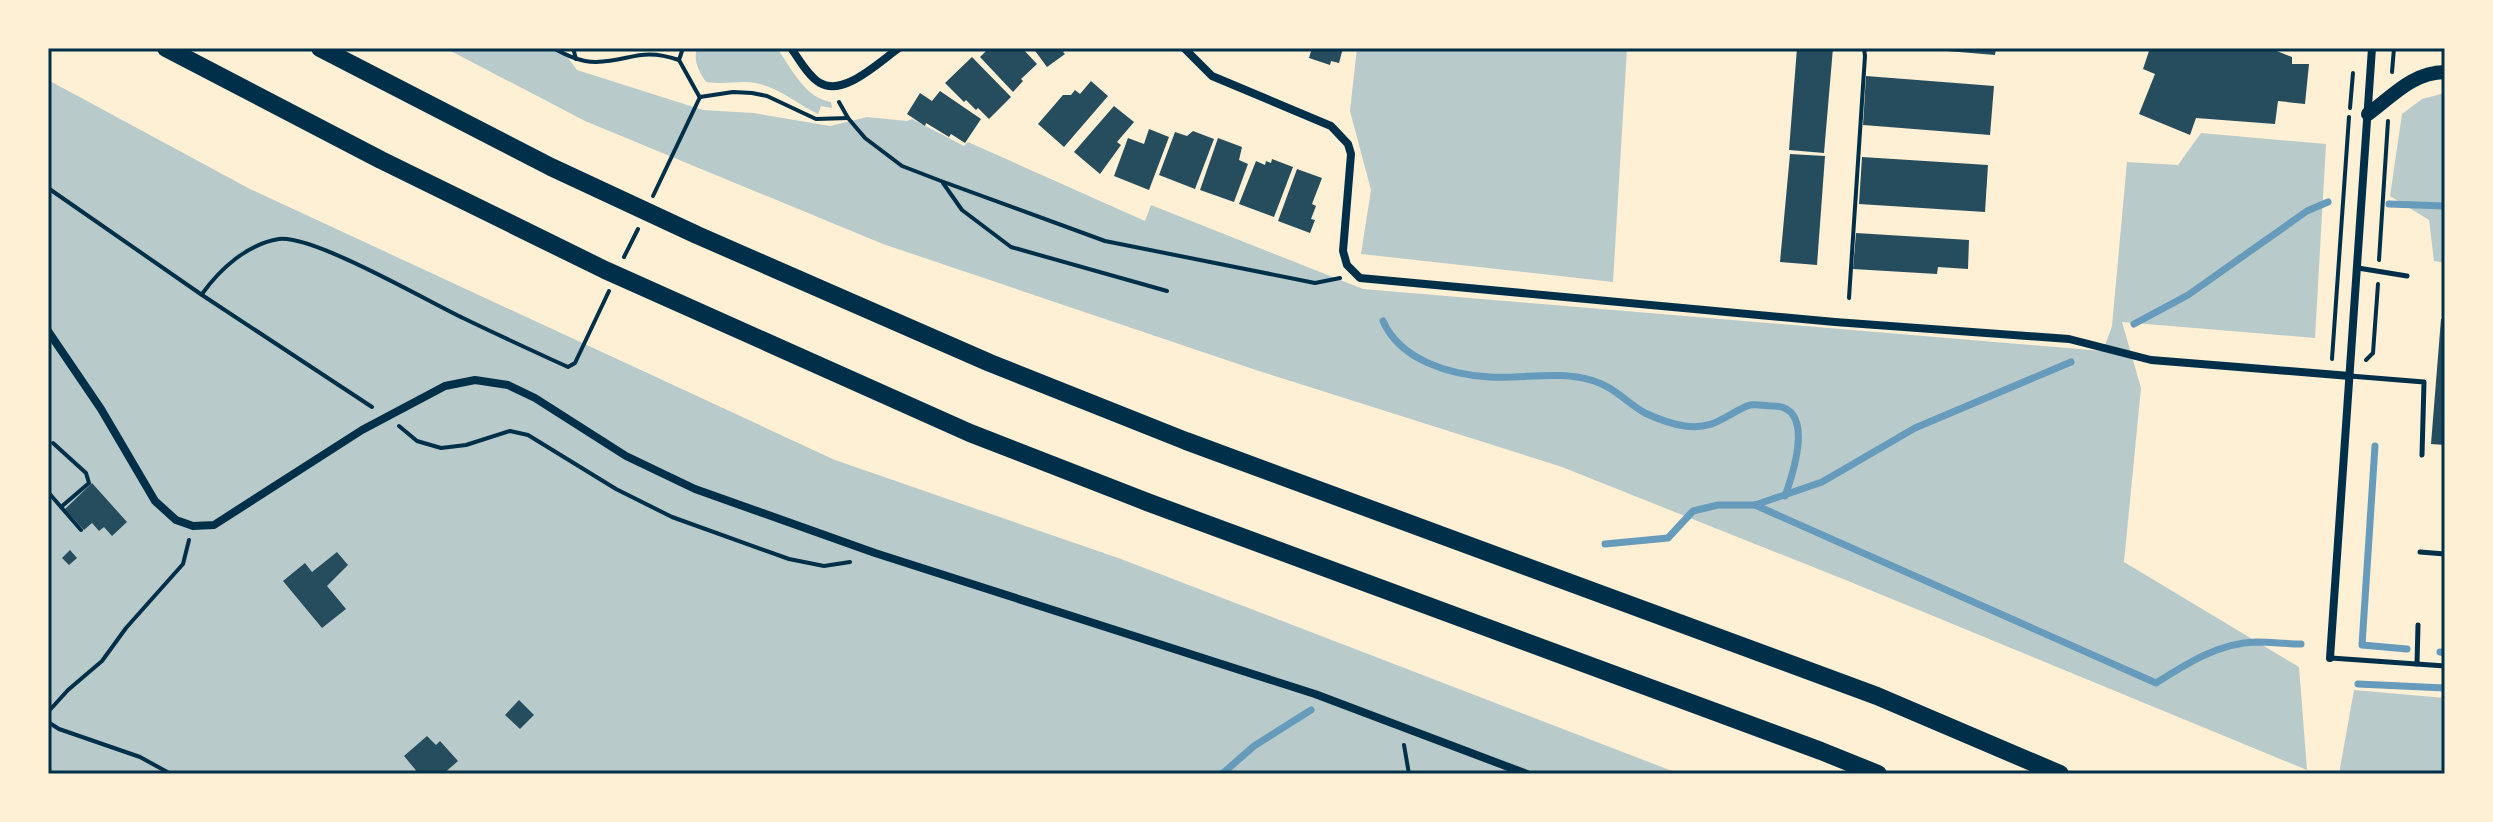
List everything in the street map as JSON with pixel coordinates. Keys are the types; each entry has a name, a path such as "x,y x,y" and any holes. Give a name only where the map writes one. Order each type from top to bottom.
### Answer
{"highway":[{"path":"166,48 381,160 605,270 970,433 1878,774"},
{"path":"320,48 551,167 697,235 990,363 1186,441 1877,696 2060,774"},
{"path":"1821,751 1857,774"},
{"path":"2042,765 2073,774"}],"main road":[{"path":"2368,114 2418,76 2445,72"}],"street":[{"path":"791,48 815,80 836,87 850,83 899,48"},
{"path":"1184,48 1212,76 1331,126 1348,144 1351,154 1343,251 1347,265 1360,278 1835,322 2069,339 2151,360 2350,376"},
{"path":"2330,658 2372,48"},
{"path":"48,331 101,409 155,501 176,520 193,526 214,525 385,416 445,386 475,380 508,385 535,398 626,456 695,489 875,553 1315,694 1527,774"}],"lane":[{"path":"2358,268 2407,276"},
{"path":"2350,376 2424,382 2422,455"},
{"path":"2420,552 2445,554"},
{"path":"2417,664 2418,625"},
{"path":"2330,658 2445,666"}],"path":[{"path":"553,48 576,59 593,62 659,53 679,60 700,97"},
{"path":"573,48 576,59"},
{"path":"679,60 683,48"},
{"path":"1849,298 1864,48"},
{"path":"2392,73 2394,48"},
{"path":"2332,349 2353,61"},
{"path":"700,97 733,92 752,93 767,96 816,119 848,118"},
{"path":"649,205 700,97"},
{"path":"839,101 848,118 865,138 902,166 1105,241 1315,283 1354,274"},
{"path":"2350,376 2373,353 2389,110"},
{"path":"941,181 962,210 1011,247 1167,291"},
{"path":"48,188 202,295 375,409"},
{"path":"622,263 642,219"},
{"path":"202,295 212,279 232,262 254,247 282,239 323,248 568,367 575,363 608,291"},
{"path":"394,423 417,441 441,448 466,445 510,431 528,435 616,489 672,517 789,559 824,566 840,565 875,553"},
{"path":"53,443 86,473 89,483 61,507"},
{"path":"48,492 81,530"},
{"path":"48,712 102,661 126,628 183,564 193,526"},
{"path":"48,722 59,729 140,757 171,774"},
{"path":"1401,726 1409,774"}],"shaded area":[{"path":"445,48 561,48 577,70 703,110 753,113 830,126 867,117 912,119 964,146 968,142 1145,221 1151,205 1363,289 2103,351 2112,326 2127,162 2178,165 2201,133 2326,144 2315,338 2122,322 2141,388 2124,562 2299,667 2307,770 1562,467 1259,371 883,244 585,121"},
{"path":"697,48 777,48 806,88 831,102 832,108 821,106 818,114 781,92 756,83 706,82 697,66"},
{"path":"1357,48 1627,48 1613,282 1361,254 1371,190 1350,111"},
{"path":"48,80 250,189 835,460 1121,559 1680,774 48,774"},
{"path":"2445,93 2445,263 2434,261 2429,220 2390,196 2402,114 2422,99"},
{"path":"2354,690 2445,698 2445,774 2339,774"}],"building":[{"path":"989,48 1022,48 1037,64 1013,92 980,57"},
{"path":"1033,48 1068,48 1063,52 1065,54 1047,67"},
{"path":"1312,48 1343,48 1339,63 1331,61 1330,65 1309,58"},
{"path":"1797,48 1833,48 1824,153 1789,150"},
{"path":"1935,48 1996,48 1995,55"},
{"path":"2150,48 2269,48 2292,57 2292,64 2309,64 2305,104 2278,101 2275,124 2196,118 2190,135 2139,114 2155,74 2143,69"},
{"path":"972,57 1011,97 989,119 978,108 976,110 966,100 964,102 945,83"},
{"path":"1866,76 1994,86 1990,135 1863,125"},
{"path":"1091,81 1108,96 1064,147 1038,124 1063,95 1071,95 1075,90 1080,94"},
{"path":"940,91 981,119 965,143 926,123 925,126 907,114 920,93 932,101"},
{"path":"1114,106 1134,122 1117,142 1121,145 1100,174 1074,152"},
{"path":"1149,129 1169,137 1149,190 1114,176 1128,138 1144,144"},
{"path":"1193,131 1214,139 1195,189 1159,175 1175,132 1187,136"},
{"path":"1218,138 1242,147 1239,160 1248,164 1234,202 1200,190"},
{"path":"1790,154 1825,156 1817,265 1780,262"},
{"path":"1862,157 1988,165 1985,212 1859,204"},
{"path":"1272,159 1293,167 1274,217 1239,204 1256,161 1265,165"},
{"path":"1297,169 1322,178 1312,204 1316,206 1310,233 1278,221"},
{"path":"1856,233 1969,240 1968,269 1938,267 1937,274 1853,269"},
{"path":"2441,319 2445,319 2445,445 2431,444"},
{"path":"92,483 127,522 112,536 104,527 99,531 92,523 84,530 65,509"},
{"path":"70,550 77,558 69,565 62,558"},
{"path":"337,552 348,565 327,586 346,609 322,628 283,581 305,563 312,572"},
{"path":"519,700 534,715 520,729 505,715"},
{"path":"427,736 436,745 440,741 458,761 443,774 419,774 404,756"}],"waterway":[{"path":"2134,324 2188,295 2307,211 2328,202"},
{"path":"2389,204 2445,206"},
{"path":"1383,321 1401,346 1443,369 1475,376 1556,375 1594,381 1645,413 1680,425 1704,426 1750,405 1785,408 1798,427 1796,456 1785,496"},
{"path":"1605,544 1668,538 1693,511 1718,505 1755,505 1822,482 1915,428 2071,362"},
{"path":"2375,446 2362,645 2407,649"},
{"path":"1755,505 2156,683 2191,662 2229,646 2256,642 2301,644"},
{"path":"2440,652 2445,653"},
{"path":"2358,684 2445,688"},
{"path":"1222,774 1254,746 1311,710"}]}
